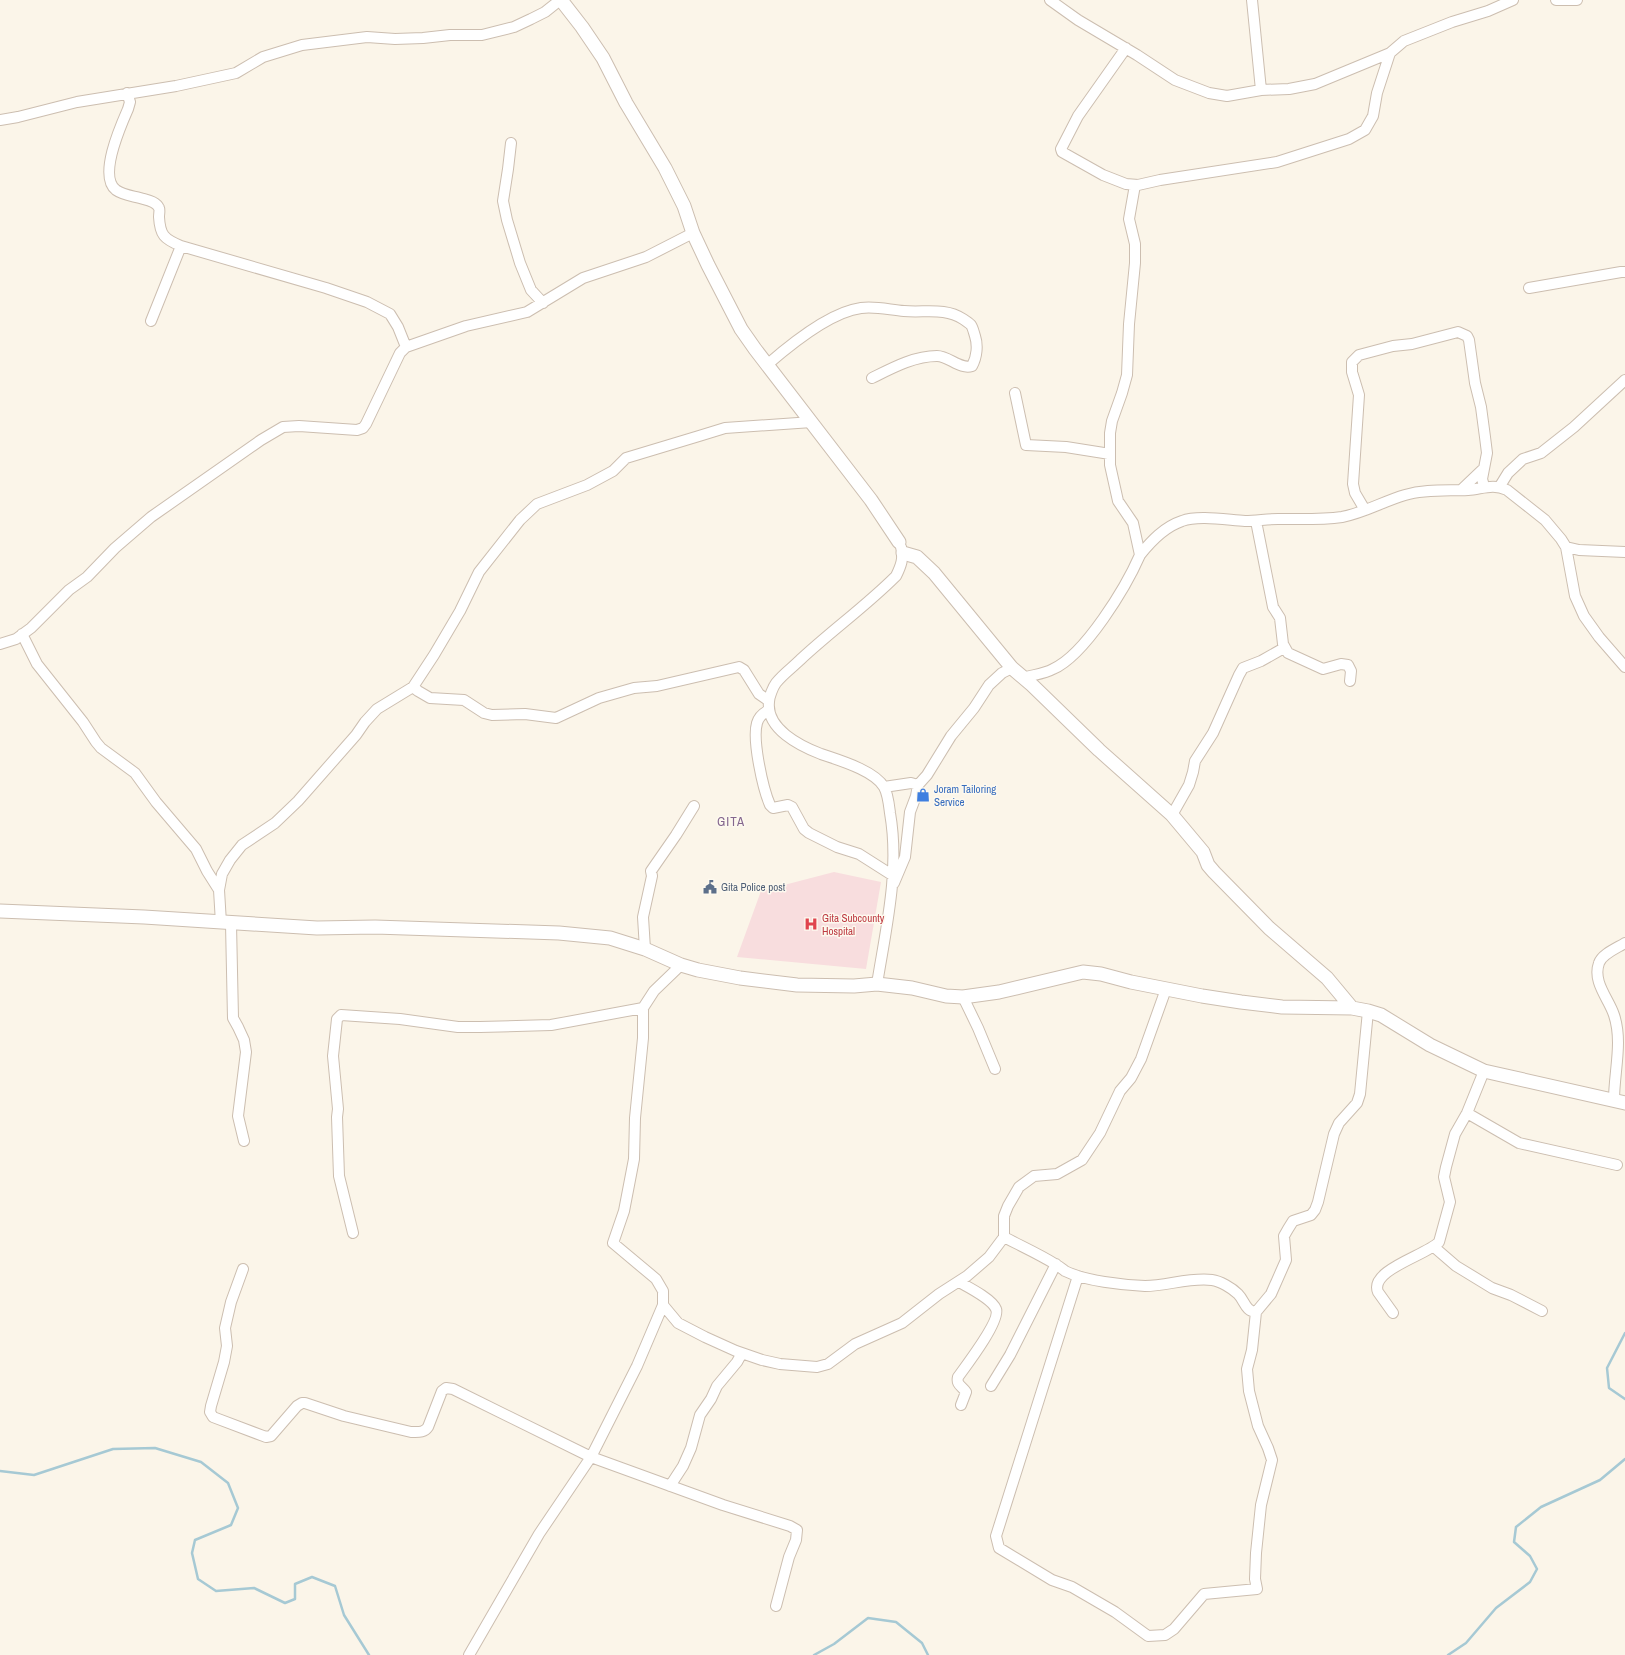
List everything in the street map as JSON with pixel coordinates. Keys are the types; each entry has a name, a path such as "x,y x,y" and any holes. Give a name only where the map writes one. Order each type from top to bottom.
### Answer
{"street":[{"path":"0,120 77,102 176,86 236,73 263,57 302,45 367,37 395,40 450,35 482,35 514,27 545,12 560,0 582,27 603,58 626,104 665,168 684,206 694,233 741,329 871,500 901,548 917,557 934,573 1012,668 1032,685 1099,750 1172,815 1203,852 1208,865 1214,872 1269,928 1327,978 1352,1008"},
{"path":"1050,0 1078,20 1126,48 1175,80 1209,93 1227,96 1261,90 1289,89 1315,84 1390,53 1404,42 1452,22 1488,11 1513,0"},
{"path":"1252,0 1261,90"},
{"path":"1556,0 1577,0"},
{"path":"1126,48 1078,116 1061,149 1062,152 1103,175 1126,184 1135,185 1277,162 1350,139 1365,130 1373,116 1377,93 1390,53"},
{"path":"127,93 130,102 112,151 110,177 113,186 117,191 151,201 159,208 161,233 165,237 181,246 326,288 367,302 390,314 398,326 406,347"},
{"path":"511,143 503,201 520,263 531,290 543,303"},
{"path":"1135,185 1129,219 1135,244 1135,263 1129,324 1127,375 1112,420 1110,433 1110,465 1118,501 1134,523 1140,555"},
{"path":"0,644 16,639 44,617 69,590 87,577 115,548 151,517 261,440 283,427 300,426 358,430 363,428 373,411 400,353 406,347 466,326 527,312 584,278 646,257 694,233"},
{"path":"151,321 181,246"},
{"path":"1529,288 1625,272"},
{"path":"768,364 789,346 814,329 842,314 861,308 878,307 904,311 943,311 958,316 971,324 978,343 972,366 964,366 944,356 925,357 897,366 872,378"},
{"path":"1365,510 1355,493 1352,484 1359,395 1352,372 1352,362 1359,355 1393,346 1412,344 1458,332 1467,336 1469,340 1475,383 1481,407 1487,453 1482,470 1484,486"},
{"path":"1500,486 1508,472 1523,459 1541,453 1569,431 1625,380"},
{"path":"1015,393 1026,445 1066,447 1110,454"},
{"path":"219,890 222,874 230,860 242,845 275,823 298,801 377,709 413,687 460,611 479,572 520,520 537,504 587,485 613,471 626,458 725,428 812,422"},
{"path":"1461,490 1482,470"},
{"path":"1023,678 1053,669 1074,655 1112,607 1140,555 1160,533 1182,521 1197,519 1256,521 1343,517 1407,494 1433,490 1470,490 1484,486 1500,486 1546,520 1566,547 1575,596 1584,616 1599,637 1625,667"},
{"path":"1256,521 1273,607 1280,618 1284,648 1294,657 1323,669 1341,664 1348,665 1351,671 1350,681"},
{"path":"1566,547 1579,550 1625,552"},
{"path":"892,875 859,854 837,847 809,833 804,829 792,807 788,805 773,808 770,806 761,776 757,724 761,715 769,705 776,683 811,650 896,576 900,567 901,548"},
{"path":"22,634 37,664 83,722 96,742 135,772 156,802 196,849 219,890 226,923 233,1018 244,1040 246,1052 238,1116 244,1141"},
{"path":"1172,815 1189,785 1195,761 1213,733 1243,668 1261,661 1284,648"},
{"path":"413,687 430,698 464,700 484,713 492,715 525,714 556,718 599,698 634,688 657,686 739,667 744,670 759,694 769,705 772,718 784,733 806,748 855,766 875,778 884,787 888,800 894,838 891,891 877,984"},
{"path":"891,891 905,857 910,812 918,786 927,775 951,736 974,708 989,685 1002,673 1012,668"},
{"path":"884,787 911,782 918,786"},
{"path":"645,949 643,917 652,876 651,871 676,836 694,806"},
{"path":"0,911 144,917 317,928 375,927 559,933 610,938 645,949 681,965 726,975 797,985 848,986 877,984 912,988 946,996 963,997 1032,985 1083,972 1101,974 1166,989 1210,997 1282,1006 1352,1008 1368,1011 1381,1015 1430,1045 1484,1071 1619,1101 1618,1034 1614,1014 1602,991 1598,976 1598,969 1602,959 1625,943"},
{"path":"469,1655 539,1534 591,1457 637,1366 663,1305 663,1292 656,1279 613,1243 624,1211 634,1159 635,1118 643,1038 643,1008 654,991 681,965"},
{"path":"663,1305 678,1323 705,1337 742,1353 780,1364 817,1367 828,1364 855,1344 902,1323 940,1294 978,1268 1004,1237 1004,1216 1019,1187 1034,1176 1057,1174 1072,1167 1082,1160 1096,1139 1120,1091 1131,1078 1141,1059 1166,989"},
{"path":"963,997 995,1069"},
{"path":"353,1233 339,1176 338,1109 333,1056 337,1019 341,1015 400,1019 458,1027 480,1027 551,1025 643,1008"},
{"path":"1078,1276 996,1536 999,1548 1052,1580 1072,1588 1115,1612 1148,1636 1165,1635 1174,1629 1204,1594 1257,1589 1255,1579 1256,1553 1261,1505 1272,1460 1258,1426 1249,1391 1247,1370 1252,1350 1256,1312 1271,1294 1286,1260 1284,1236 1288,1229 1293,1221 1311,1215 1315,1210 1334,1134 1339,1123 1357,1103 1360,1094 1368,1011"},
{"path":"1393,1313 1378,1292 1376,1288 1377,1283 1392,1268 1434,1247 1439,1242 1450,1202 1444,1177 1446,1167 1455,1134 1466,1113 1484,1071"},
{"path":"1466,1113 1519,1143 1618,1165"},
{"path":"1004,1237 1056,1264 1064,1270 1078,1276 1102,1281 1145,1286 1195,1280 1212,1280 1226,1285 1238,1294 1251,1312 1256,1312"},
{"path":"1434,1247 1456,1266 1492,1288 1542,1311"},
{"path":"991,1386 1010,1355 1056,1264"},
{"path":"243,1269 231,1302 225,1328 228,1346 211,1406 210,1412 213,1417 266,1437 270,1436 298,1406 305,1403 344,1416 411,1432 420,1432 426,1431 442,1391 446,1388 453,1389 591,1457 670,1486 790,1526 797,1530 796,1540 789,1557 776,1606"},
{"path":"959,1282 989,1302 996,1309 997,1315 986,1335 958,1377 957,1381 959,1385 966,1392 961,1405"},
{"path":"670,1486 683,1466 691,1448 700,1416 717,1386 737,1362 742,1353"}],"shaded area":[{"name":"Gita Subcounty Hospital","path":"834,872 881,882 866,969 737,957 761,891"}],"waterway":[{"path":"1625,1333 1607,1368 1609,1388 1625,1399"},
{"path":"0,1471 34,1475 113,1449 155,1448 201,1462 228,1483 238,1508 231,1525 195,1540 192,1553 198,1579 216,1591 254,1588 285,1603 295,1599 295,1584 312,1577 335,1586 344,1615 369,1655"},
{"path":"1448,1655 1466,1643 1496,1608 1530,1582 1537,1569 1530,1556 1514,1542 1516,1527 1541,1507 1600,1480 1625,1459"},
{"path":"814,1655 834,1644 868,1618 896,1622 922,1643 928,1655"}],"place":[{"name":"Joram Tailoring Service","path":"923,795"},
{"name":"Gita Police post","path":"710,887"},
{"name":"Gita Subcounty Hospital","path":"811,924"}],"district":[{"name":"GITA","path":"731,821"}]}
